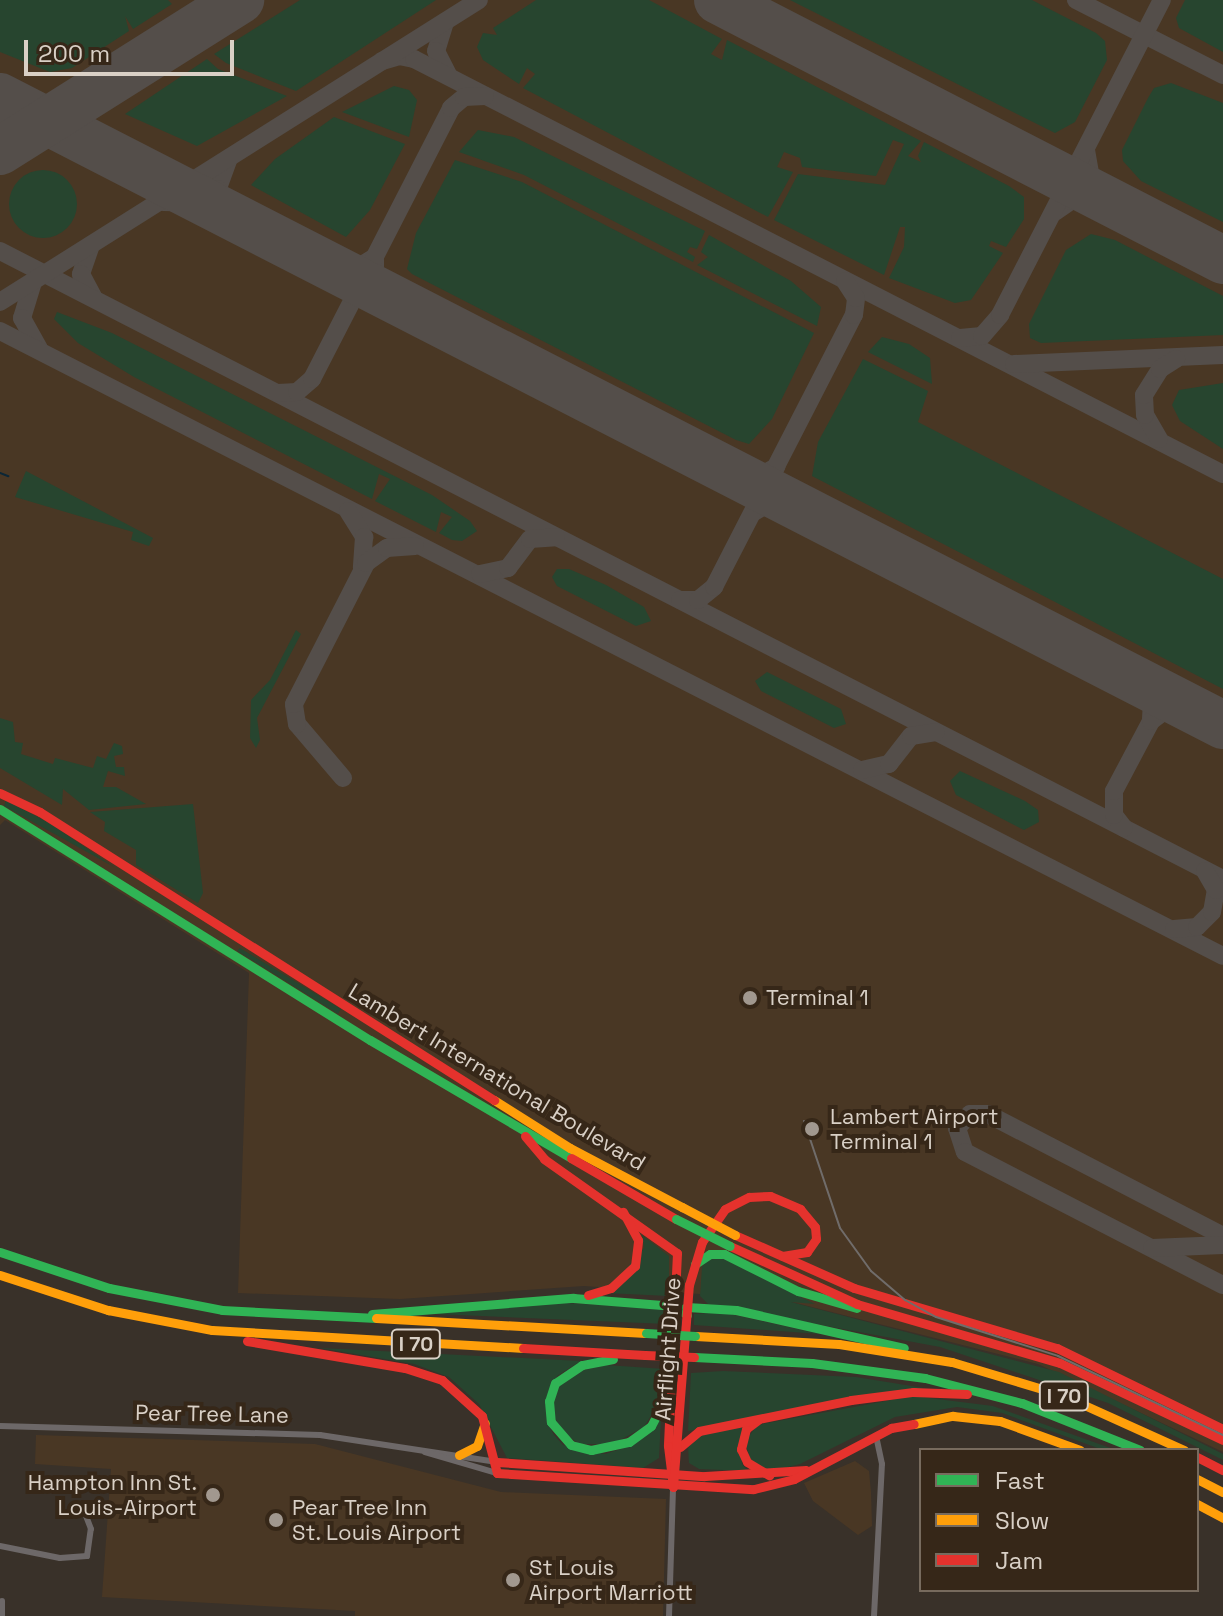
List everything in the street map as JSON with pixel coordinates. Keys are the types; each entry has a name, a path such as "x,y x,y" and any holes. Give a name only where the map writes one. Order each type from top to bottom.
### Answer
{"main road":[{"name":"Lambert International Boulevard","path":"0,793 40,812 570,1148 735,1235 854,1288 1057,1348 1223,1429"},
{"name":"Lambert International Boulevard","path":"0,809 521,1131 676,1219 802,1282 879,1311 1042,1357 1223,1440"},
{"path":"337,1318 573,1298 611,1288 635,1266 638,1240 623,1212 544,1159 521,1131"},
{"name":"Airflight Drive","path":"673,1487 668,1446 670,1390 681,1310 692,1266 715,1218 757,1195 791,1203 815,1227 816,1239 807,1252 775,1255"},
{"name":"Airflight Drive","path":"623,1212 673,1249 679,1262 680,1449 673,1474"},
{"name":"I 70","path":"0,1252 147,1297 222,1310 695,1336 913,1354 1062,1395 1180,1448"},
{"path":"692,1266 720,1253 820,1300 879,1311"},
{"name":"I 70","path":"0,1275 108,1310 188,1327 301,1338 850,1367 993,1394 1135,1448"},
{"path":"573,1298 819,1326 897,1344 913,1354"},
{"path":"188,1327 430,1375 455,1387 485,1423 497,1467"},
{"path":"645,1355 592,1362 561,1376 549,1401 555,1431 579,1449 619,1446 651,1426 670,1390"},
{"path":"705,1476 687,1467 680,1449 699,1431 894,1394 993,1394"},
{"path":"809,1470 876,1436 925,1419 969,1416 1011,1425 1074,1448"},
{"path":"762,1418 746,1429 741,1449 747,1462 769,1475"},
{"path":"459,1455 477,1446 485,1423"},
{"path":"646,1473 659,1468 668,1446"},
{"path":"1199,1458 1223,1470"},
{"name":"Pear Tree Lane","path":"497,1467 705,1476 769,1475 809,1470"},
{"name":"Pear Tree Lane","path":"497,1467 673,1487 754,1489 794,1479 809,1470"},
{"path":"1199,1480 1223,1492"},
{"path":"1199,1505 1223,1518"}],"street":[{"name":"Pear Tree Lane","path":"0,1426 320,1435 497,1467"},
{"path":"874,1616 882,1464 876,1436"},
{"name":"Pear Tree Lane","path":"421,1451 459,1455 497,1467"},
{"name":"Airflight Drive","path":"669,1616 673,1487"},
{"path":"0,1546 78,1559 90,1550 91,1529 84,1511"},
{"path":"2,1601 2,1616"}],"shaded area":[{"path":"0,0 1223,0 1223,1452 1038,1364 784,1300 584,1286 400,1299 238,1293 249,973 5,820 0,825"},
{"path":"36,1435 315,1444 501,1492 666,1499 663,1616 355,1616 355,1611 102,1597 111,1469 35,1464"},
{"path":"855,1461 869,1471 871,1492 872,1526 858,1535 813,1501 804,1483"}],"green space":[{"path":"0,0 168,0 172,4 133,29 125,16 129,31 72,68 50,72 0,52"},
{"path":"300,0 436,0 296,91 226,63 214,54"},
{"path":"536,0 649,0 722,39 711,54 722,60 727,40 921,141 908,156 921,162 918,156 924,142 1009,186 1024,197 1024,219 1006,247 991,241 989,246 1003,253 971,300 955,303 889,278 904,247 905,227 900,227 884,275 774,220 798,174 885,185 904,144 893,140 876,176 802,167 800,158 784,152 777,167 793,172 768,217 523,88 535,74 527,68 519,84 483,60 477,47 483,33 497,35 493,28"},
{"path":"790,0 1032,0 1096,33 1105,41 1107,60 1075,122 1055,133"},
{"path":"1185,0 1223,0 1223,52 1179,28 1176,18"},
{"path":"207,59 218,69 287,96 197,146 125,114"},
{"path":"1171,83 1223,103 1223,222 1141,181 1123,161 1122,150 1154,88"},
{"path":"394,86 409,90 417,100 409,137 342,112"},
{"path":"334,117 405,144 370,210 346,237 251,185 275,159"},
{"path":"478,130 514,137 705,231 697,249 690,247 687,252 695,257 693,262 524,175 459,152"},
{"path":"455,160 522,182 814,333 772,419 749,444 736,440 412,274 407,269 416,233"},
{"path":"43,170 67,180 77,204 67,228 43,238 19,228 9,204 19,180"},
{"path":"1091,234 1115,240 1223,296 1223,335 1041,343 1030,338 1029,324 1066,250"},
{"path":"709,235 791,281 821,307 817,326 697,265 708,257 701,252"},
{"path":"57,312 112,333 432,495 470,521 477,531 462,541 452,540 439,533 452,517 441,512 436,532 375,501 390,479 379,474 372,499 134,377 78,343 54,319"},
{"path":"882,337 909,344 930,358 932,384 868,352"},
{"path":"863,359 928,391 918,422 1223,579 1223,689 812,476 818,442"},
{"path":"1223,383 1223,449 1180,421 1172,405 1179,390"},
{"path":"26,471 153,538 149,546 131,540 133,532 15,497"},
{"path":"557,569 569,569 606,585 644,607 651,621 636,626 557,586 552,577"},
{"path":"296,630 301,634 257,718 260,740 256,748 250,738 251,700 270,680"},
{"path":"767,672 841,709 846,724 834,728 761,691 755,681"},
{"path":"0,718 13,722 15,742 23,743 21,754 53,764 55,758 93,768 97,756 106,759 114,743 122,746 123,754 114,756 116,767 124,767 125,776 108,771 103,787 116,787 146,804 89,810 63,789 62,805 0,768"},
{"path":"960,771 1025,801 1038,810 1039,822 1024,830 956,795 950,781"},
{"path":"6,800 51,824 114,867 4,806"},
{"path":"193,804 203,893 198,903 136,865 136,850 104,831 105,822 90,812"},
{"path":"240,948 341,1009 338,1014 237,951"},
{"path":"642,1235 669,1256 669,1296 605,1293 644,1248"},
{"path":"720,1257 815,1304 791,1302 1059,1372 1223,1454 1223,1460 1108,1403 940,1347 708,1304 700,1296 702,1267 708,1259"},
{"path":"548,1302 660,1308 668,1313 667,1324 412,1313"},
{"path":"721,1312 820,1334 694,1325 694,1314"},
{"path":"320,1348 581,1361 557,1376 548,1424 554,1435 563,1445 605,1454 630,1446 661,1419 659,1458 643,1468 507,1458 479,1404 449,1377 414,1364"},
{"path":"606,1365 665,1369 663,1396 644,1427 613,1444 579,1444 559,1429 552,1409 559,1386 571,1373"},
{"path":"723,1371 856,1377 924,1388 688,1431 691,1373"},
{"path":"913,1396 993,1406 1110,1448 1098,1448 1002,1413 957,1407 895,1417 800,1464 772,1471 751,1462 745,1442 757,1425"},
{"path":"743,1426 742,1464 748,1471 699,1469 689,1463 688,1447 701,1434"}],"waterway":[{"path":"0,473 8,476"}],"taxiway":[{"path":"0,302 479,0"},
{"path":"1076,0 1223,75"},
{"path":"960,338 982,336 1000,315 1162,0"},
{"path":"445,22 436,51 448,75"},
{"path":"382,61 399,56 414,59 1223,474"},
{"path":"278,393 297,392 312,379 451,108 464,97 485,96"},
{"path":"1086,150 1092,185 1103,198"},
{"path":"229,158 218,189 225,207 239,221"},
{"path":"1055,212 1071,201 1103,198"},
{"path":"163,202 205,203"},
{"path":"91,245 81,274 93,297"},
{"path":"0,251 1223,879"},
{"path":"375,257 375,279 388,297"},
{"path":"330,267 354,270 373,258"},
{"path":"680,600 698,600 714,587 854,315 856,298 845,281"},
{"path":"33,282 22,318 39,349"},
{"path":"0,331 1223,956"},
{"path":"1014,364 1223,355"},
{"path":"1159,439 1145,415 1144,395 1160,369 1176,359"},
{"path":"736,475 758,477 776,467"},
{"path":"754,512 769,503 795,505"},
{"path":"348,511 364,537 362,568"},
{"path":"480,574 508,568 530,539 556,537"},
{"path":"343,778 297,724 294,704 366,563 387,548 415,546"},
{"path":"1139,682 1152,700 1151,721"},
{"path":"1124,828 1114,815 1114,791 1151,721 1167,709 1190,708"},
{"path":"862,770 889,764 911,736 936,732"},
{"path":"1174,929 1197,927 1212,912 1216,890 1205,871"},
{"path":"1223,1236 988,1114 970,1114 957,1128 965,1152 1223,1285"},
{"path":"1152,1248 1223,1245"}],"runway":[{"path":"0,151 240,0"},
{"path":"718,0 1223,260"},
{"path":"0,97 1223,725"}],"tram line":[{"path":"804,1121 840,1228 871,1271 905,1300 936,1317 1058,1356 1223,1435"}],"traffic: fast":[{"path":"0,809 370,1040 571,1158"},
{"path":"676,1219 730,1246"},
{"path":"0,1252 109,1288 222,1310 376,1318"},
{"path":"695,1264 710,1254 724,1254 798,1291 857,1308"},
{"path":"372,1314 573,1298 675,1306 687,1315"},
{"path":"677,1312 687,1307 736,1310 904,1348"},
{"path":"646,1333 695,1336"},
{"path":"694,1357 812,1363 925,1378 1022,1403 1135,1448"},
{"path":"613,1359 582,1365 555,1383 549,1401 551,1422 571,1445 591,1450 629,1442 651,1426 670,1390"}],"traffic: slow":[{"path":"494,1100 570,1148 682,1207"},
{"path":"682,1207 735,1235"},
{"path":"0,1275 108,1310 212,1330 523,1348"},
{"path":"376,1318 646,1333"},
{"path":"695,1336 839,1344 952,1362 1062,1395 1180,1448"},
{"path":"914,1424 953,1416 1000,1421 1074,1448"},
{"path":"459,1455 477,1446 485,1423"},
{"path":"1199,1480 1223,1492"},
{"path":"1199,1505 1223,1518"}],"traffic: jam":[{"path":"0,793 40,812 494,1100"},
{"path":"525,1136 544,1159 677,1253 668,1446 673,1487"},
{"path":"571,1158 676,1219"},
{"path":"673,1487 689,1285 702,1242 725,1209 749,1197 770,1196 800,1209 815,1227 816,1239 807,1252 782,1256"},
{"path":"588,1295 611,1288 635,1266 638,1240 623,1212"},
{"path":"735,1235 854,1288 1057,1348 1223,1429"},
{"path":"730,1246 857,1304 1060,1363 1223,1440"},
{"path":"247,1341 405,1368 442,1380 482,1416 497,1473"},
{"path":"523,1348 645,1355"},
{"path":"645,1355 694,1357"},
{"path":"680,1447 699,1431 851,1400 913,1392 967,1394"},
{"path":"758,1420 746,1429 741,1449 747,1462 769,1475"},
{"path":"497,1473 754,1489 794,1479 891,1428 914,1424"},
{"path":"1199,1458 1223,1470"},
{"path":"497,1462 705,1476 806,1470"}],"place":[{"name":"Terminal 1","path":"750,998"},
{"name":"Lambert Airport Terminal 1","path":"812,1129"},
{"name":"Hampton Inn St. Louis-Airport","path":"213,1495"},
{"name":"Pear Tree Inn St. Louis Airport","path":"276,1520"},
{"name":"St Louis Airport Marriott","path":"513,1580"}]}
